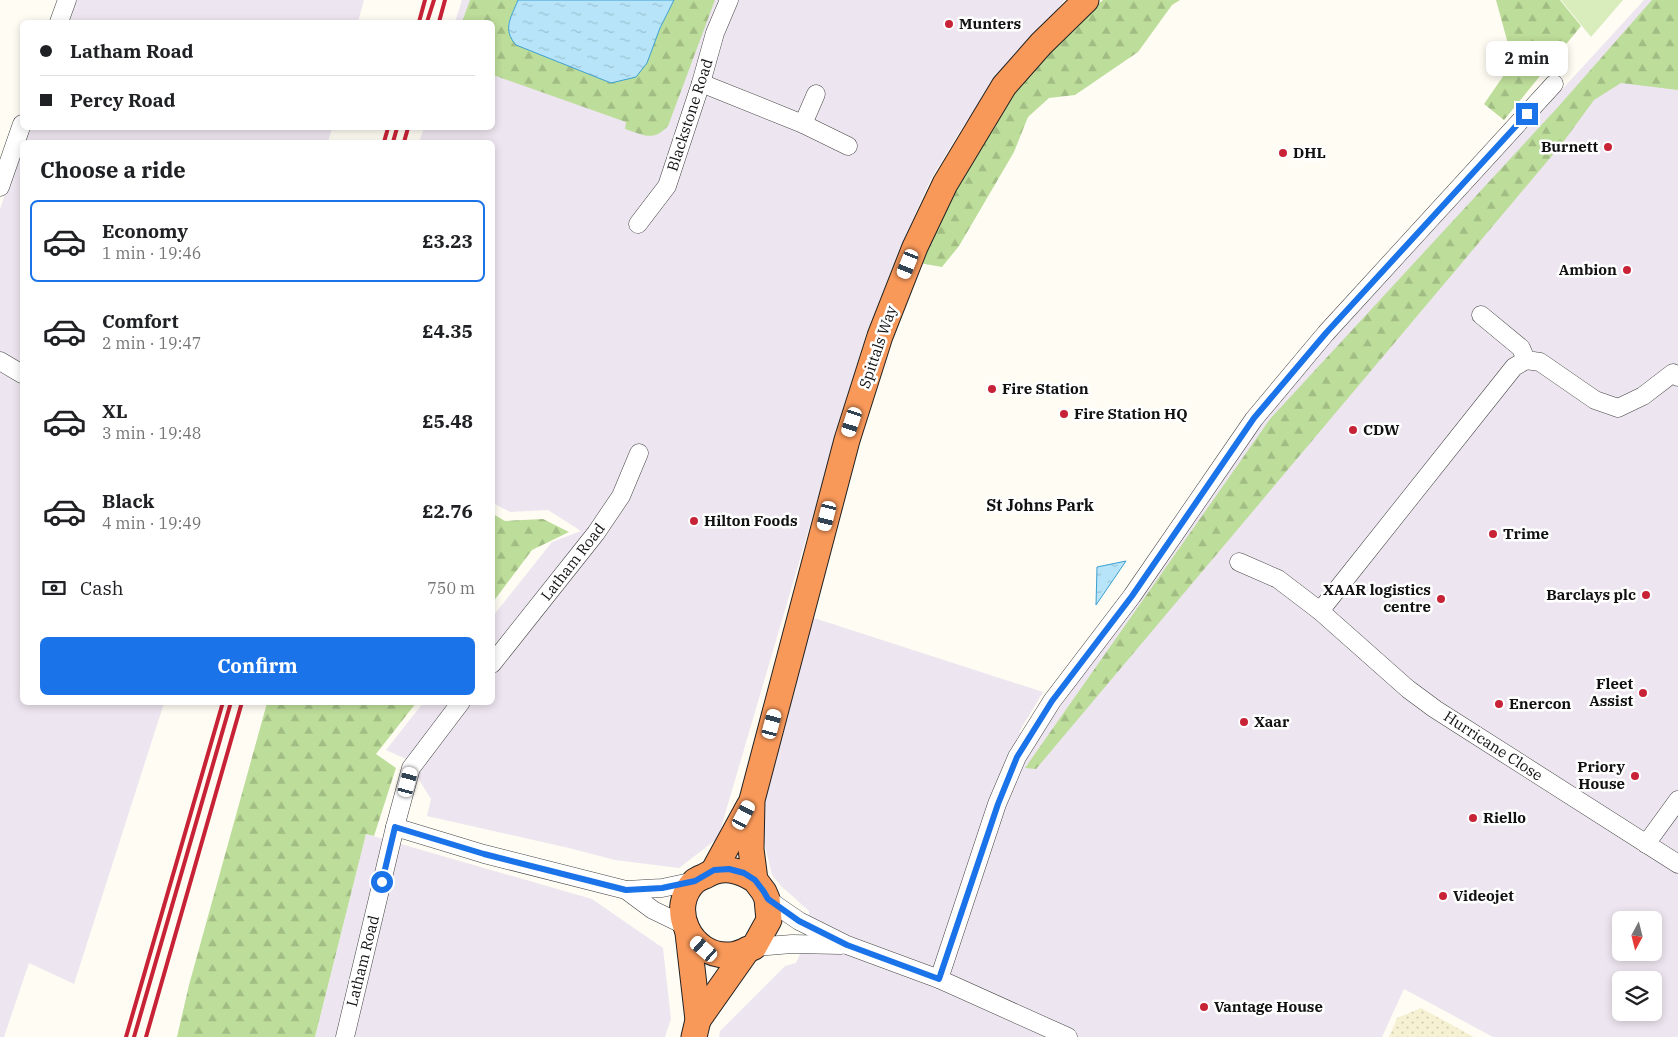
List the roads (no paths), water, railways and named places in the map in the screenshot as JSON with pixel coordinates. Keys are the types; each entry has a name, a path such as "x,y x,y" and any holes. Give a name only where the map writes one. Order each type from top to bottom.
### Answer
{"highway":[{"name":"Spittals Way","path":"752,800 847,440 880,336 914,246 945,184 1004,86 1041,44 1086,0"},
{"path":"696,1028 686,929 682,911 686,894 705,876 752,800"},
{"path":"696,1028 769,920 750,843 752,800"},
{"path":"705,876 729,869 744,873 761,890"},
{"path":"686,929 692,939 704,949 715,954 730,955 751,948"}],"street":[{"path":"60,20 67,0"},
{"name":"Blackstone Road","path":"638,224 667,186 701,84 715,33 729,0"},
{"path":"701,84 803,124 848,146"},
{"path":"939,979 1001,796 1017,757 1052,701 1132,596 1254,418 1326,333 1554,84"},
{"path":"803,124 816,94"},
{"path":"0,187 20,130"},
{"path":"1481,315 1521,348 1526,360"},
{"path":"1320,611 1514,367 1526,360 1540,362 1595,400 1618,408 1643,396 1676,373"},
{"path":"0,361 20,373"},
{"name":"Latham Road","path":"495,660 596,533 621,496 639,452"},
{"name":"Hurricane Close","path":"1239,562 1278,579 1320,611 1408,689 1431,706 1678,864"},
{"name":"Latham Road","path":"345,1037 395,827 412,768 459,705"},
{"path":"1646,844 1678,800"},
{"path":"395,827 484,854 626,890 662,888 705,876"},
{"path":"626,890 653,910 686,929"},
{"path":"761,890 799,921 847,945 939,979 1068,1037"},
{"path":"751,948 792,944 847,945"}],"water":[{"path":"518,0 674,0 660,28 647,63 636,77 611,83 516,45 509,34 509,23"},
{"path":"1126,561 1096,605 1097,567"}],"railway":[{"path":"420,20 425,0"},
{"path":"428,20 434,0"},
{"path":"440,20 445,0"},
{"path":"385,140 387,130"},
{"path":"394,140 396,130"},
{"path":"405,140 407,130"},
{"path":"126,1037 222,705"},
{"path":"134,1037 230,705"},
{"path":"146,1037 241,705"}],"place":[{"name":"Munters","path":"949,24"},
{"name":"Burnett","path":"1608,147"},
{"name":"DHL","path":"1283,153"},
{"name":"Ambion","path":"1627,270"},
{"name":"Fire Station","path":"992,389"},
{"name":"Fire Station HQ","path":"1064,414"},
{"name":"CDW","path":"1353,430"},
{"name":"Hilton Foods","path":"694,521"},
{"name":"Trime","path":"1493,534"},
{"name":"Barclays plc","path":"1646,595"},
{"name":"XAAR logistics centre","path":"1441,599"},
{"name":"Fleet Assist","path":"1643,693"},
{"name":"Enercon","path":"1499,704"},
{"name":"Xaar","path":"1244,722"},
{"name":"Priory House","path":"1635,776"},
{"name":"Riello","path":"1473,818"},
{"name":"Videojet","path":"1443,896"},
{"name":"Vantage House","path":"1204,1007"}],"district":[{"name":"St Johns Park","path":"1040,505"}]}
